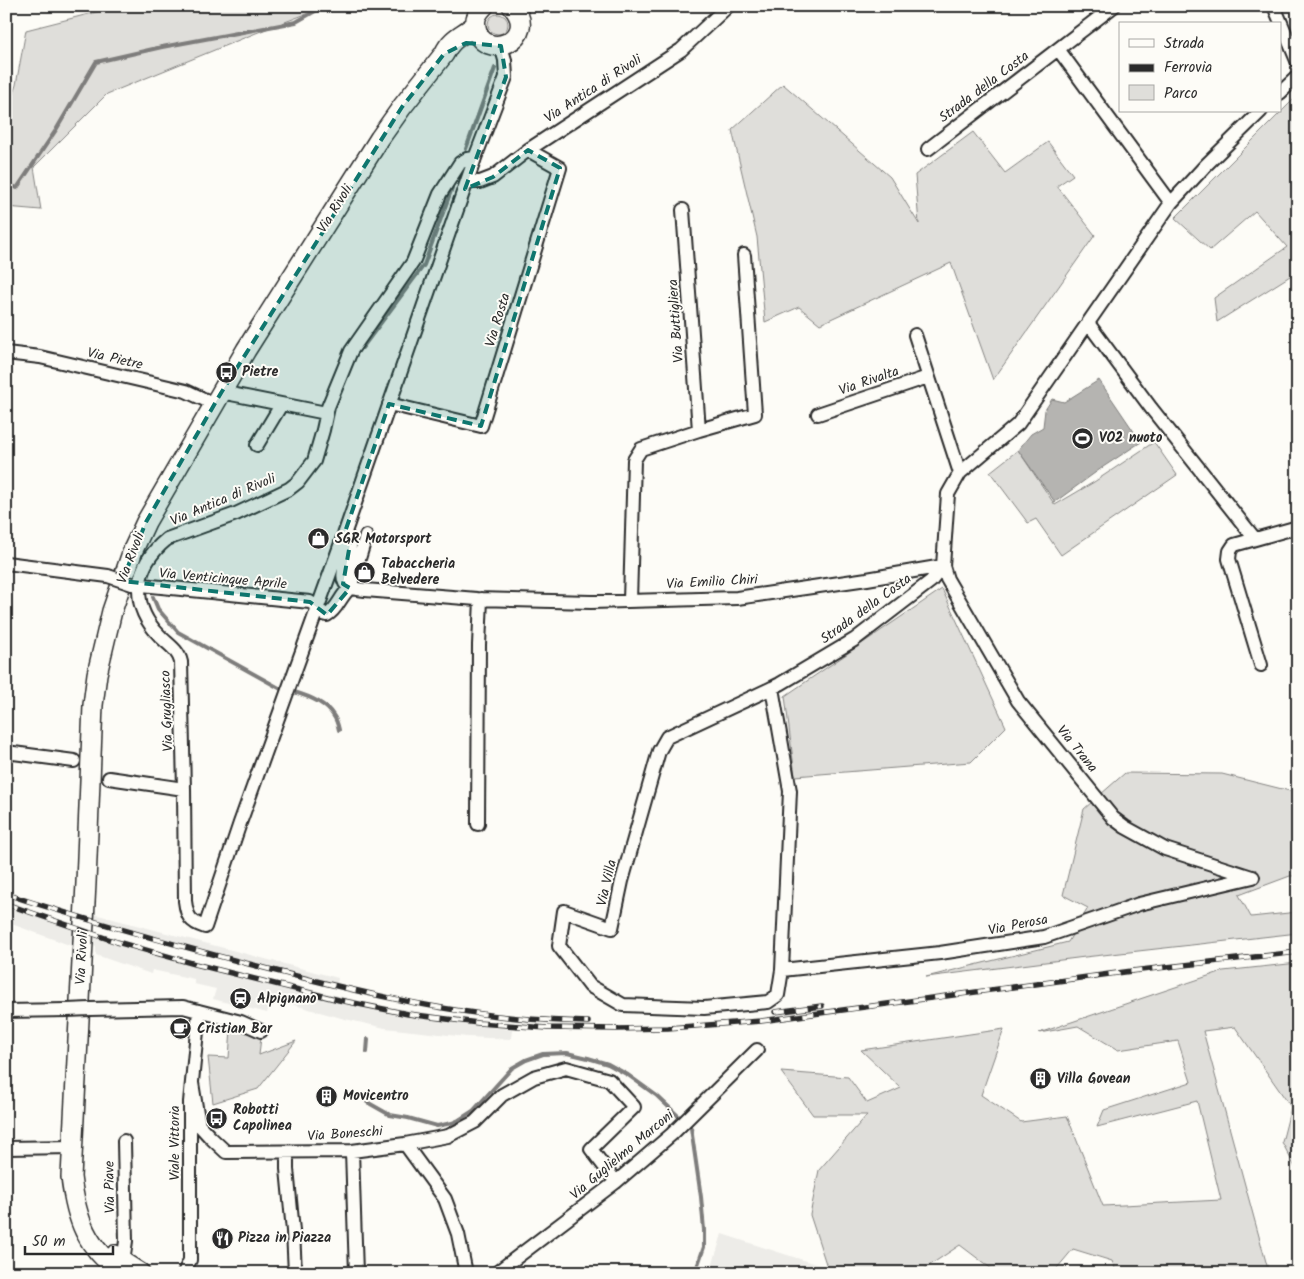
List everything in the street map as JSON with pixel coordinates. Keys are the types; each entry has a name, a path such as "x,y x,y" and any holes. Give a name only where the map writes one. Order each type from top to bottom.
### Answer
{"street":[{"path":"484,6 479,11 475,25 481,38 494,44 508,44 518,33 520,18 512,6"},
{"name":"Via Antica di Rivoli","path":"467,182 480,182 494,177 528,150 681,50 728,6"},
{"name":"Strada della Costa","path":"928,149 1114,6"},
{"path":"1274,6 1281,22"},
{"name":"Via Rivoli","path":"140,1273 123,1267 96,1232 88,1213 74,1147 91,743 97,674 112,611 140,533 217,398 371,152 402,107 444,54 448,45 475,25"},
{"path":"1282,25 1298,63"},
{"name":"Via Rivoli","path":"444,54 466,43 494,44"},
{"path":"366,536 350,588 344,593 330,614 327,616 323,614 318,607 475,158 506,77 505,60 494,44"},
{"path":"1058,49 1171,203"},
{"path":"1282,91 1298,76"},
{"path":"943,566 948,494 960,473 1018,424 1171,203 1206,165 1260,112"},
{"name":"Via Rosta","path":"389,404 481,426 560,168 528,150"},
{"name":"Via Antica di Rivoli","path":"136,585 151,556 158,546 167,540 236,514 289,489 298,482 314,461 326,413 350,351 414,262 440,194 460,163 467,159 475,158"},
{"name":"Via Buttigliera","path":"683,210 699,430"},
{"path":"630,601 634,460 641,449 756,414 744,255"},
{"path":"1088,323 1151,408 1255,539"},
{"path":"915,335 960,473"},
{"name":"Via Pietre","path":"6,353 40,357 217,398"},
{"name":"Via Rivalta","path":"818,414 928,377"},
{"path":"217,398 231,394 326,413"},
{"path":"257,445 281,405"},
{"path":"1261,665 1229,559 1230,550 1234,545 1298,527"},
{"path":"345,532 350,544 343,581 350,588"},
{"name":"Via Venticinque Aprile","path":"6,563 108,576 136,585 310,602 318,607"},
{"name":"Strada della Costa","path":"772,688 854,640 931,581 943,566"},
{"name":"Via Emilio Chiri","path":"350,588 480,599 591,602 737,598 943,566"},
{"name":"Via Trana","path":"943,566 947,578 1018,701 1113,818 1125,827 1165,849 1253,877"},
{"name":"Via Grugliasco","path":"136,585 140,601 149,622 158,634 176,650 181,662 185,902 189,918 194,924 205,927 240,823 318,607"},
{"path":"478,824 478,645 480,599"},
{"path":"772,688 790,791 782,970"},
{"name":"Via Villa","path":"772,688 667,737 660,751 622,881 612,928 564,911 559,946 590,986 623,1005 704,1008 768,1002 778,995 782,970"},
{"path":"6,752 74,761"},
{"path":"109,778 184,789"},
{"name":"Via Perosa","path":"782,970 940,953 1044,937 1139,904 1253,877"},
{"path":"6,1011 183,1007 241,1022 261,1031"},
{"name":"Viale Vittoria","path":"184,1273 190,1260 190,1110 199,1011"},
{"name":"Via Guglielmo Marconi","path":"496,1273 616,1182 684,1122 758,1050"},
{"name":"Via Boneschi","path":"210,1137 226,1152 287,1152 352,1151 448,1136 475,1122 502,1095 534,1077 566,1068 609,1080 634,1107 591,1149 616,1182"},
{"path":"191,1148 210,1137 199,1126 192,1083"},
{"name":"Via Piave","path":"123,1267 126,1241 124,1141"},
{"path":"406,1144 445,1199 458,1234 466,1273"},
{"path":"6,1148 74,1147"},
{"path":"352,1151 356,1273"},
{"path":"287,1152 295,1273"}],"highlighted area":[{"path":"466,43 501,46 506,77 465,189 493,177 528,150 560,168 481,426 389,404 345,532 350,544 343,584 350,588 327,615 310,602 122,581 146,522 221,393 402,107 444,54"}],"shaded area":[{"name":"VO2 nuoto","path":"1099,380 1141,442 1055,502 1018,450 1031,434 1043,427 1045,410 1052,399 1064,402"},
{"path":"6,897 14,900 14,903 49,916 118,939 195,961 373,1004 450,1017 478,1026 512,1029 511,1039 467,1037 385,1028 276,1000 273,1000 272,1004 270,1003 267,1013 213,999 216,989 194,984 194,979 152,970 151,974 96,955 96,947 72,939 72,946 6,922"},
{"path":"94,914 338,978 337,984 124,928 92,918"},
{"path":"722,1234 828,1268 826,1273 710,1273"}],"green space":[{"path":"120,6 327,6 107,94 34,167 41,210 6,207 6,113 16,85 26,30"},
{"path":"498,14 505,17 508,24 505,31 498,34 491,31 488,24 491,17"},
{"path":"783,84 890,177 919,224 915,175 973,132 1005,173 1048,142 1073,175 1057,186 1095,235 993,380 951,263 820,324 799,307 765,322 757,237 732,130"},
{"path":"1298,95 1298,271 1217,322 1214,298 1287,247 1255,211 1210,250 1175,218"},
{"path":"1154,442 1177,475 1061,555 1036,519 1028,523 990,472 1018,450 1055,505 1094,482"},
{"path":"942,589 1006,727 971,762 795,776 785,696"},
{"path":"1125,773 1222,774 1298,793 1298,876 1290,876 1239,895 1251,917 1298,912 1298,933 926,977 1068,942 1088,908 1063,895 1084,809"},
{"path":"1298,963 1298,1173 1282,1142 1291,1107 1235,1027 1203,1031 1269,1273 1117,1273 1112,1261 1073,1249 1053,1273 997,1273 960,1245 918,1273 829,1273 810,1215 819,1170 867,1115 813,1115 781,1072 848,1077 867,1103 901,1088 861,1050 1004,1029 981,1095 1021,1122 1067,1116 1103,1206 1221,1200 1197,1101 1097,1127 1104,1110 1191,1082 1178,1041 1118,1050 1078,1026 1039,1033 1223,971"},
{"path":"231,1028 261,1037 259,1055 296,1041 258,1089 213,1103 208,1057 229,1058"}],"waterway":[{"path":"6,183 17,188 56,130 96,62 162,47 296,22 324,6"},
{"path":"466,149 495,68"},
{"path":"362,348 424,265 452,188"},
{"path":"153,597 158,609 178,632 281,689"},
{"path":"294,692 326,706 337,722 339,730"},
{"path":"367,1052 368,1039"},
{"path":"367,1102 390,1115 437,1126 452,1123 473,1111 512,1068 526,1060 543,1054 567,1053 608,1064 628,1075 657,1096 691,1128 704,1230 704,1247 695,1273"}],"railway":[{"path":"6,894 188,948 378,995 475,1013 528,1019 588,1022"},
{"path":"6,904 117,942 195,964 339,1000 408,1014 478,1023 547,1028 668,1028 761,1021 1132,971 1298,952"},
{"path":"775,1012 822,1006"}],"place":[{"name":"Pietre","path":"226,372"},
{"name":"VO2 nuoto","path":"1083,438"},
{"name":"SGR Motorsport","path":"319,539"},
{"name":"Tabaccheria Belvedere","path":"365,572"},
{"name":"Alpignano","path":"241,999"},
{"name":"Cristian Bar","path":"181,1029"},
{"name":"Villa Govean","path":"1041,1079"},
{"name":"Movicentro","path":"327,1096"},
{"name":"Robotti Capolinea","path":"217,1118"},
{"name":"Pizza in Piazza","path":"222,1238"}]}
